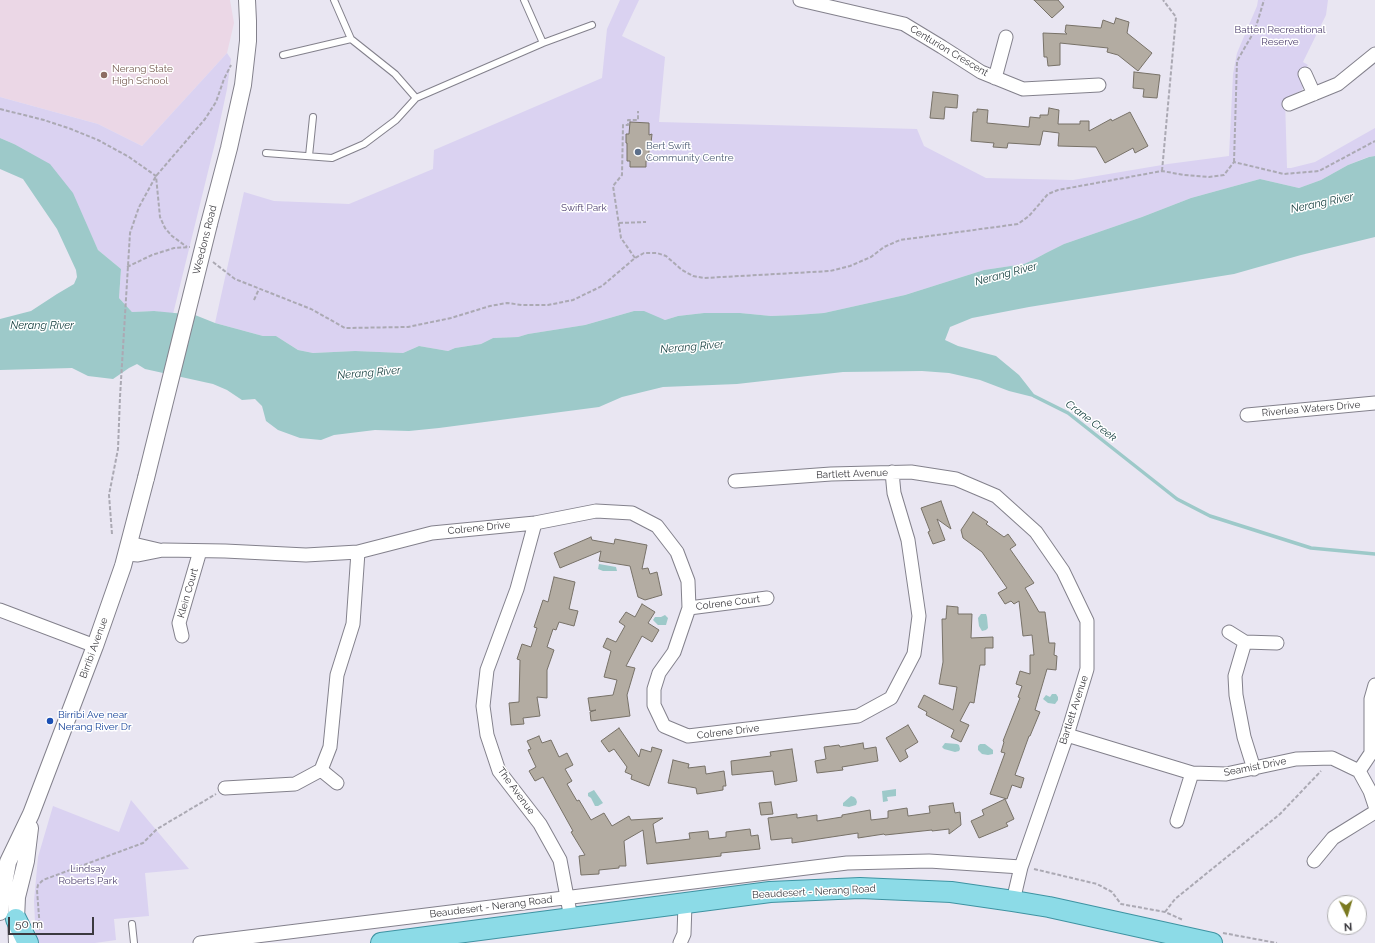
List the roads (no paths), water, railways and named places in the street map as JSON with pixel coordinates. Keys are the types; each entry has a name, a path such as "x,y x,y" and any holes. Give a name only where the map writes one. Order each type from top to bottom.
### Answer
{"main road":[{"name":"Beaudesert - Nerang Road","path":"386,943 770,892 860,888 951,892 1049,907 1216,937"},
{"path":"8,915 34,939"}],"street":[{"name":"Weedons Road","path":"146,478 231,141 243,85 248,41 246,0"},
{"name":"Centurion Crescent","path":"800,0 904,24 981,72 1023,89 1099,85"},
{"path":"995,78 1006,37"},
{"path":"1289,104 1338,84 1375,54"},
{"path":"1305,74 1314,94"},
{"name":"Riverlea Waters Drive","path":"1247,415 1375,403"},
{"name":"Bartlett Avenue","path":"735,481 831,474 892,472 911,472 956,479 996,496 1036,532 1063,571 1087,621 1087,669 1067,734 1021,867 1013,902"},
{"name":"Colrene Drive","path":"128,548 306,555 358,552 432,533 535,523 596,511 632,513 657,526 677,552 688,581 689,608 674,652 660,673 654,689 654,705 664,726 688,736 858,716 891,698 914,654 919,616 908,540 894,493 892,472"},
{"name":"Birribi Avenue","path":"17,943 8,915 18,897 26,861 31,814 95,646 128,548 146,478"},
{"name":"The Avenue","path":"535,523 517,589 487,670 483,706 487,735 499,771 540,824 560,860 571,918"},
{"name":"Klein Court","path":"182,636 179,623 200,551"},
{"path":"225,788 295,784 321,770 330,747 337,675 353,624 358,552"},
{"name":"Colrene Court","path":"689,608 767,598"},
{"path":"0,610 95,646"},
{"path":"1228,632 1245,642 1277,643"},
{"path":"1245,642 1235,676 1236,695 1244,737 1254,769"},
{"path":"1375,685 1371,699 1372,753 1359,770 1370,791 1375,806"},
{"name":"Seamist Drive","path":"1067,734 1192,773 1226,774 1296,759 1332,758 1359,770"},
{"path":"321,770 337,783"},
{"path":"1177,821 1192,773"},
{"path":"1314,862 1333,838 1375,812"},
{"name":"Beaudesert - Nerang Road","path":"200,943 847,863 929,860 1021,867"},
{"path":"680,943 684,934 685,904"}],"lane":[{"path":"334,0 351,39 395,74 416,98"},
{"path":"524,0 542,43"},
{"path":"266,153 332,158 364,144 396,120 416,98 542,43 592,25"},
{"path":"283,55 351,39"},
{"path":"309,156 313,117"},
{"path":"132,924 134,943"}],"water":[{"name":"Nerang River","path":"0,138 50,164 73,193 98,250 121,269 119,298 132,312 154,311 195,315 215,323 263,336 276,336 298,350 313,353 355,351 403,353 419,346 448,351 455,348 481,344 493,338 518,337 585,325 634,311 644,311 665,320 678,316 704,313 740,313 771,316 824,313 905,295 984,270 1024,264 1064,244 1191,198 1260,179 1299,188 1321,180 1348,165 1375,156 1375,237 1301,255 1234,274 1029,307 972,318 950,327 945,340 958,346 996,356 1019,375 1037,398 1009,391 980,380 949,373 922,371 843,372 737,384 663,387 622,397 599,407 439,428 409,431 375,430 334,435 321,440 300,438 278,430 266,421 262,406 255,399 242,400 227,390 213,384 145,369 137,364 113,379 88,376 72,368 0,370 0,319 31,311 74,284 77,277 76,270 57,229 23,179 0,169"},
{"path":"599,564 616,567 617,571 603,571 598,569"},
{"path":"981,614 986,614 988,628 982,631 979,626 978,618"},
{"path":"665,615 668,618 666,625 658,625 653,620 655,617"},
{"path":"1052,694 1056,694 1058,697 1055,704 1048,703 1043,699 1046,695 1050,697"},
{"path":"945,743 957,744 959,745 960,749 959,751 955,752 944,749 942,747"},
{"path":"980,744 985,744 993,750 993,754 982,754 978,750 978,746"},
{"path":"896,789 896,796 887,797 888,801 883,802 882,791"},
{"path":"594,790 603,803 598,806 595,806 591,798 588,796 588,793"},
{"path":"851,796 856,799 856,805 849,807 843,806 843,803"}],"waterway":[{"name":"Crane Creek","path":"1034,396 1068,413 1177,499 1210,516 1311,548 1375,554"}],"place":[{"name":"Nerang State High School","path":"104,75"},
{"name":"Bert Swift Community Centre","path":"638,152"},
{"name":"Birribi Ave near Nerang River Dr","path":"50,721"}],"park label":[{"name":"Batten Recreational Reserve","path":"1280,36"},
{"name":"Swift Park","path":"584,208"},
{"name":"Lindsay Roberts Park","path":"88,874"}]}
